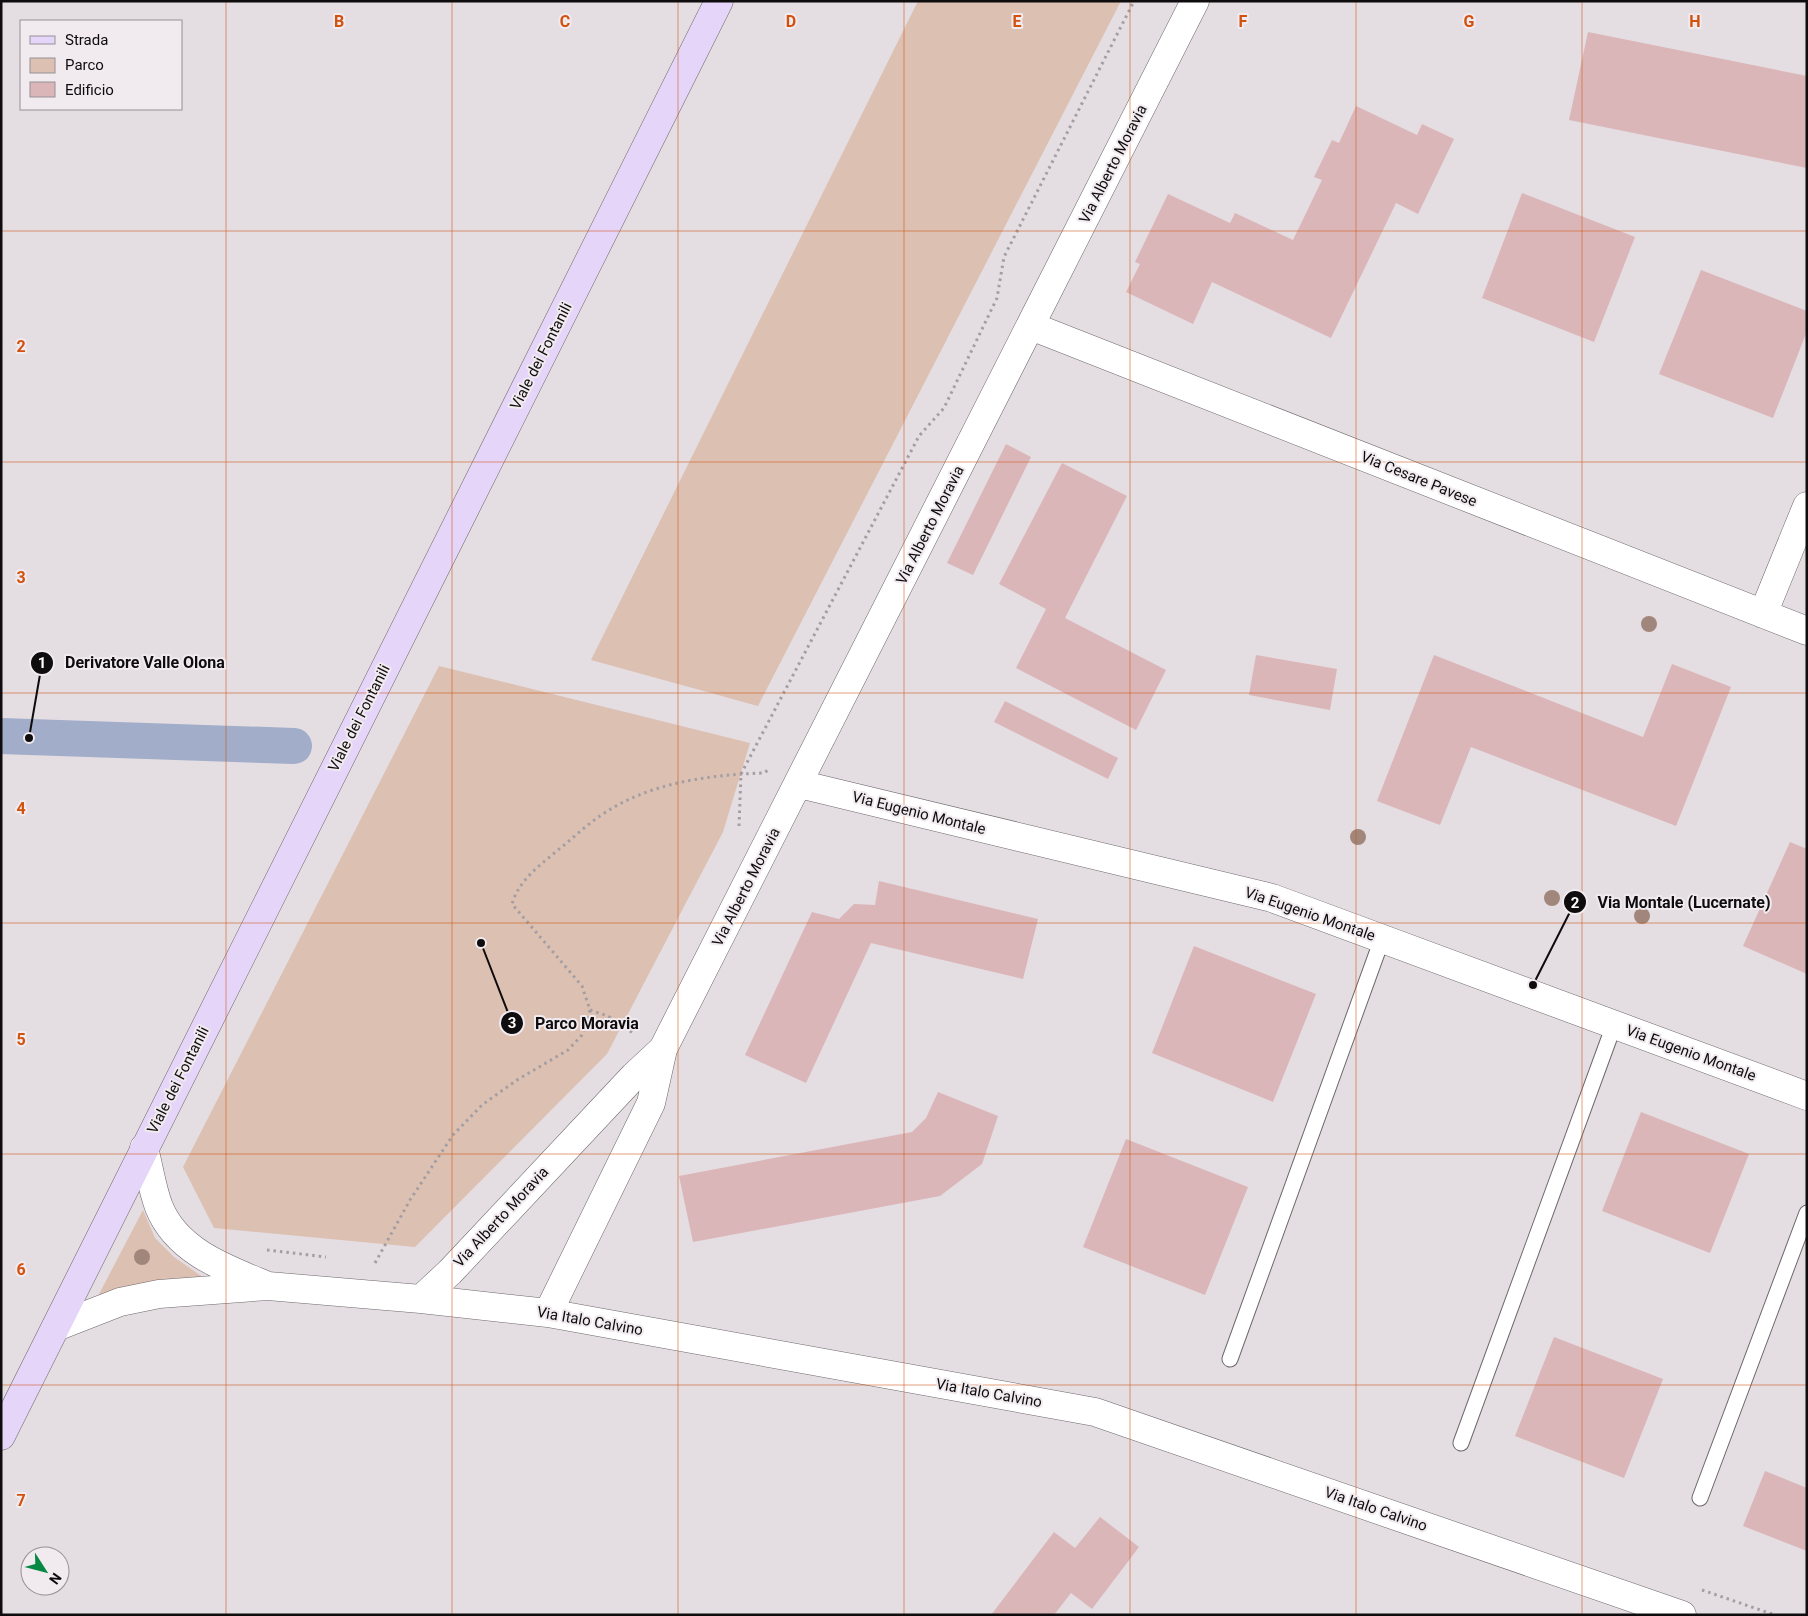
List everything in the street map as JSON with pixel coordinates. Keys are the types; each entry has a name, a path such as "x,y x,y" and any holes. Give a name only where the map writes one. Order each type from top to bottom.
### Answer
{"main road":[{"name":"Viale dei Fontanili","path":"1,1436 719,1"}],"street":[{"name":"Via Alberto Moravia","path":"548,1313 651,1103 663,1049 1195,1"},
{"name":"Via Cesare Pavese","path":"1031,326 1807,631"},
{"path":"1763,614 1807,506"},
{"name":"Via Eugenio Montale","path":"798,784 1272,898 1807,1096"},
{"name":"Via Alberto Moravia","path":"421,1299 450,1272 634,1076 663,1049"},
{"path":"144,1148 159,1207 171,1228 211,1263 268,1286"},
{"path":"56,1327 120,1302 159,1294 268,1286"},
{"name":"Via Italo Calvino","path":"268,1286 421,1299 548,1313 1096,1412 1682,1615"}],"lane":[{"path":"1230,1359 1382,939"},
{"path":"1461,1443 1614,1025"},
{"path":"1700,1498 1807,1213"}],"path":[{"path":"739,830 741,774 919,436 944,408 997,298 1004,257 1134,1"},
{"path":"375,1262 410,1200 453,1135 482,1105 518,1080 568,1050 582,1035 590,1010 582,986 512,904 515,893 529,874 600,816 641,794 689,779 764,773 769,768"},
{"path":"590,1010 608,1016 636,1035 632,1042"}],"green space":[{"path":"918,1 1121,1 758,706 591,660"},
{"path":"439,666 750,743 723,832 607,1054 415,1247 214,1228 183,1167"},
{"path":"143,1210 155,1238 174,1257 207,1280 97,1298"}],"building":[{"path":"1588,32 1807,76 1807,168 1569,120"},
{"path":"1356,106 1417,135 1422,124 1454,139 1418,214 1396,203 1331,338 1212,282 1193,324 1126,292 1140,264 1135,262 1168,194 1230,223 1235,213 1293,240 1322,180 1314,177 1332,140 1339,143"},
{"path":"1522,193 1635,237 1594,342 1482,298"},
{"path":"1701,270 1807,311 1807,331 1773,418 1659,374"},
{"path":"1006,444 1031,457 973,575 947,563"},
{"path":"1062,463 1127,496 1065,618 1166,670 1136,730 1016,668 1046,609 999,584"},
{"path":"1256,655 1337,669 1330,710 1249,695"},
{"path":"1434,655 1643,737 1672,664 1731,687 1676,826 1471,747 1440,825 1377,801"},
{"path":"1005,701 1118,758 1108,779 994,722"},
{"path":"1790,842 1807,849 1807,974 1743,946"},
{"path":"879,881 1038,919 1023,979 871,943 806,1083 745,1055 812,912 839,919 854,904 875,905"},
{"path":"1194,946 1316,994 1273,1102 1152,1053"},
{"path":"938,1092 998,1116 982,1164 940,1196 693,1242 679,1176 912,1132 926,1118"},
{"path":"1641,1112 1749,1154 1710,1253 1602,1211"},
{"path":"1126,1139 1248,1187 1205,1295 1083,1247"},
{"path":"1554,1337 1663,1379 1624,1478 1515,1436"},
{"path":"1765,1471 1807,1488 1807,1551 1743,1526"},
{"path":"1100,1517 1139,1547 1092,1609 1071,1593 1054,1615 991,1615 1054,1532 1075,1548"}],"waterway":[{"path":"1,736 294,746"}],"place":[{"name":"Derivatore Valle Olona","path":"29,738"},
{"name":"Parco Moravia","path":"481,943"},
{"name":"Via Montale (Lucernate)","path":"1533,985"}]}
